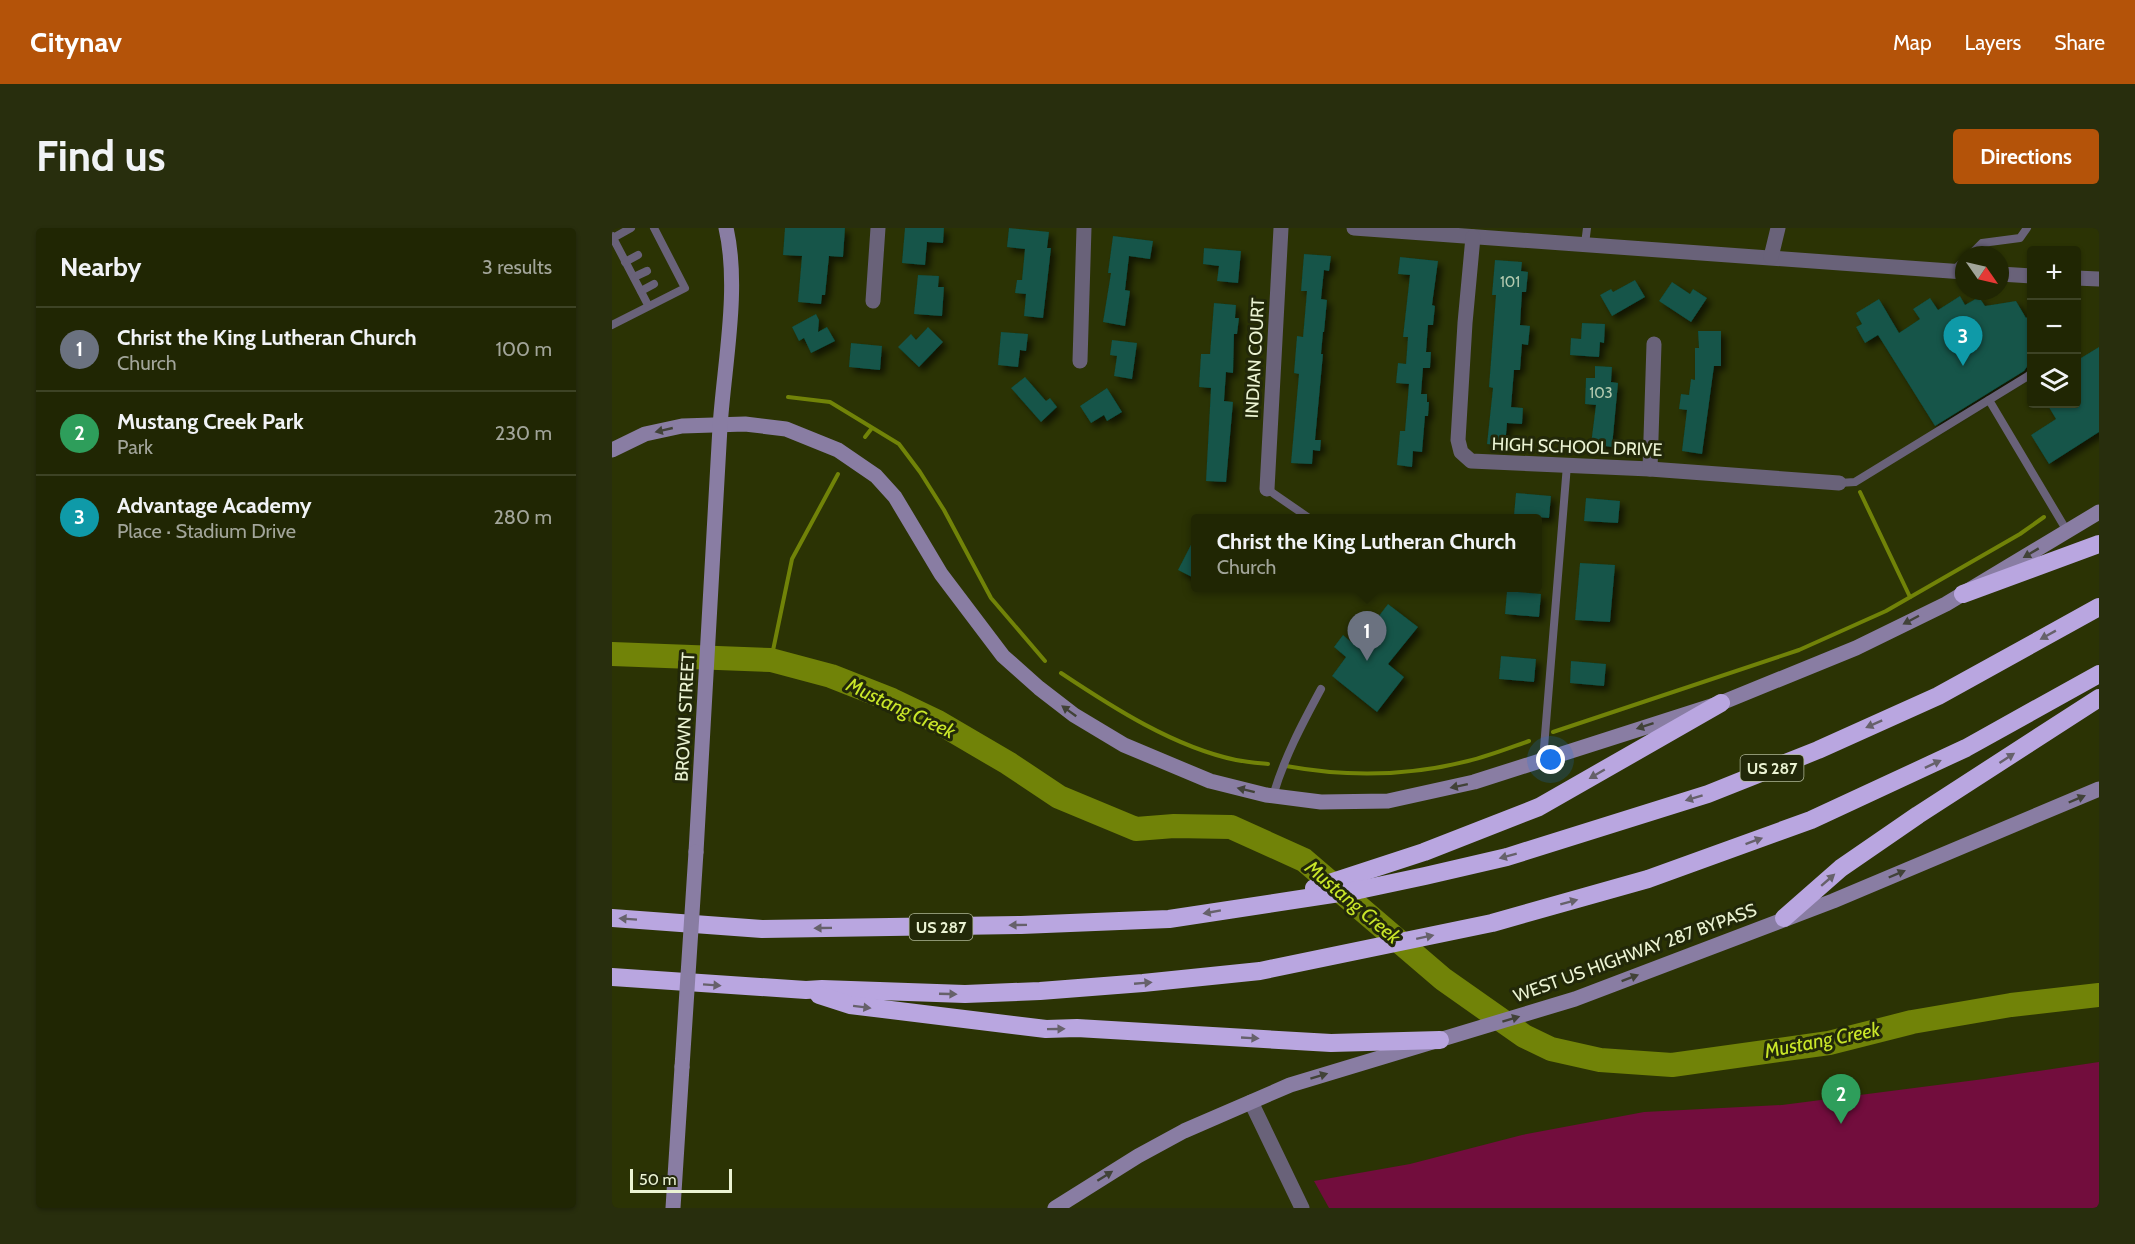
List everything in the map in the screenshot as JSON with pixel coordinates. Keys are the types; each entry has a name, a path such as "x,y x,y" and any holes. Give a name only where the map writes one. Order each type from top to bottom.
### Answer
{"highway":[{"path":"1963,594 2099,544"},
{"name":"US 287","path":"612,918 762,929 1021,926 1169,919 1359,890 1507,857 1719,789 1818,750 1938,696 2099,607"},
{"path":"612,977 806,990 965,994 1143,983 1260,971 1492,923 1648,879 1811,820 1966,748 2099,674"},
{"path":"1784,918 1841,868 2099,699"},
{"path":"1270,902 1406,858 1539,807 1721,704"},
{"path":"806,990 850,1005 1046,1029 1077,1028 1331,1043 1447,1038"}],"main road":[{"name":"BROWN STREET","path":"674,1208 711,610 720,424 729,329 731,275 726,228"},
{"path":"612,450 645,434 682,426 720,424 745,424 786,429 838,450 876,476 896,496 941,574 1003,656 1074,715 1124,745 1210,781 1273,796 1322,802 1388,801 1474,782 1721,704 1856,648 1963,594 2099,512"},
{"name":"WEST US HIGHWAY 287 BYPASS","path":"1055,1208 1138,1156 1184,1131 1290,1086 1575,999 1833,901 2099,789"}],"street":[{"path":"873,301 878,228"},
{"path":"1080,361 1084,228"},
{"name":"INDIAN COURT","path":"1268,489 1281,228"},
{"path":"1354,228 1955,268"},
{"path":"1771,257 1778,228"},
{"name":"HIGH SCHOOL DRIVE","path":"1473,237 1458,440 1461,452 1471,461 1650,469 1839,483"},
{"path":"2009,275 2027,276"},
{"path":"2081,278 2097,277"},
{"path":"1650,469 1654,344"},
{"path":"1251,1102 1302,1208"}],"lane":[{"path":"631,228 613,237 648,305"},
{"path":"612,326 648,305 685,288 673,273 658,244 654,228"},
{"path":"1585,244 1587,228"},
{"path":"1979,246 1982,243 2020,238 2027,228"},
{"path":"625,262 638,255"},
{"path":"634,277 646,271"},
{"path":"641,291 654,284"},
{"path":"1839,483 1855,482 2027,377"},
{"path":"1989,400 2067,531"},
{"path":"1543,760 1567,465"},
{"path":"1268,489 1302,514"},
{"path":"1273,796 1295,736 1321,689"}],"shaded area":[{"path":"2099,1062 2099,1208 1329,1208 1314,1181 1410,1164 1522,1135 1644,1112 1782,1105"}],"building":[{"path":"785,228 845,228 843,257 829,256 825,295 822,295 821,304 798,302 802,256 783,255"},
{"path":"905,228 944,228 943,243 927,242 925,265 902,263"},
{"path":"1009,228 1049,232 1047,248 1051,248 1043,318 1024,316 1026,294 1015,293 1017,280 1022,280 1025,249 1007,247"},
{"path":"1113,236 1153,241 1150,259 1129,256 1125,290 1130,291 1125,326 1103,322 1111,273 1108,273"},
{"path":"1204,248 1241,251 1238,283 1217,281 1219,266 1203,264"},
{"path":"1304,254 1331,256 1329,271 1324,270 1321,299 1327,300 1315,440 1321,440 1320,451 1313,450 1312,464 1291,463 1299,374 1294,373 1297,336 1303,337 1307,291 1301,291"},
{"path":"1400,257 1438,261 1432,305 1435,306 1433,325 1428,325 1426,352 1431,352 1430,368 1423,368 1421,394 1427,394 1428,416 1425,416 1422,452 1413,451 1412,467 1397,465 1400,431 1405,431 1409,384 1396,383 1398,363 1406,364 1408,337 1403,337 1410,275 1398,274"},
{"path":"1495,260 1522,262 1521,271 1528,272 1526,292 1522,292 1520,325 1530,326 1528,345 1522,344 1520,370 1514,370 1511,407 1523,408 1522,424 1507,423 1505,446 1487,444 1493,388 1489,387 1496,295 1492,295"},
{"path":"918,275 939,276 938,287 944,287 942,316 914,314"},
{"path":"1635,280 1645,297 1612,316 1600,295 1611,289 1613,292"},
{"path":"1672,282 1690,294 1693,289 1707,298 1691,322 1659,301"},
{"path":"1930,298 1938,310 1955,299 1962,300 1965,305 1974,300 1981,300 1985,306 2016,301 2027,317 2027,367 2024,371 1935,426 1878,335 1865,343 1856,327 1862,324 1856,313 1879,299 1899,333 1920,319 1913,309"},
{"path":"1214,303 1236,305 1235,318 1239,318 1237,334 1234,334 1233,373 1226,372 1224,401 1233,402 1226,482 1206,481 1211,388 1199,387 1201,354 1210,354"},
{"path":"816,314 819,320 818,332 827,327 835,341 811,353 804,338 799,341 792,327"},
{"path":"1582,323 1605,324 1604,343 1600,342 1599,357 1570,355 1571,338 1581,339"},
{"path":"928,327 943,342 919,367 898,347 911,334 916,340"},
{"path":"1698,331 1721,331 1721,366 1714,366 1702,454 1682,451 1687,410 1679,409 1681,394 1689,395 1691,379 1695,380 1695,348 1699,348"},
{"path":"1001,332 1028,334 1026,351 1020,350 1018,367 998,365"},
{"path":"1112,340 1137,343 1132,379 1114,376 1117,356 1110,355"},
{"path":"851,343 882,346 880,370 849,367"},
{"path":"2099,347 2099,432 2049,464 2031,435 2056,419 2049,408 2081,408 2081,358"},
{"path":"1595,366 1612,367 1611,382 1618,383 1612,447 1591,444 1596,405 1585,404 1586,378 1595,378"},
{"path":"1025,377 1046,401 1050,398 1057,407 1041,422 1011,388"},
{"path":"1107,388 1122,412 1107,421 1104,415 1091,423 1080,406"},
{"path":"1516,493 1551,496 1549,518 1542,517 1542,514 1514,514"},
{"path":"1586,498 1620,501 1618,523 1584,521"},
{"path":"1191,545 1191,576 1178,570"},
{"path":"1580,563 1615,565 1610,622 1575,620"},
{"path":"1507,592 1541,594 1539,617 1505,614"},
{"path":"1388,604 1418,627 1388,664 1404,677 1377,712 1332,676 1346,657 1334,647 1343,635 1356,646"},
{"path":"1501,656 1536,659 1534,682 1499,679"},
{"path":"1571,661 1606,664 1604,686 1570,683"}],"waterway":[{"path":"788,397 830,402 899,444 944,510 991,598 1045,661"},
{"path":"865,437 872,428"},
{"path":"771,660 792,559 838,474"},
{"path":"1860,492 1910,597"},
{"path":"1553,732 1799,650 1886,611 2020,534 2044,517"},
{"name":"Mustang Creek","path":"612,654 771,660 831,676 892,700 938,722 1008,763 1059,797 1136,829 1174,826 1231,827 1304,860 1443,979 1524,1036 1551,1049 1600,1060 1672,1065 1829,1043 1912,1022 2011,1005 2099,995"},
{"path":"1061,673 1122,712 1167,736 1213,754 1240,761 1268,764"},
{"path":"1286,766 1354,773 1423,770 1468,761 1529,741"}],"place":[{"name":"Advantage Academy","path":"1963,366"},
{"name":"Christ the King Lutheran Church","path":"1367,661"},
{"name":"Mustang Creek Park","path":"1841,1124"}]}
